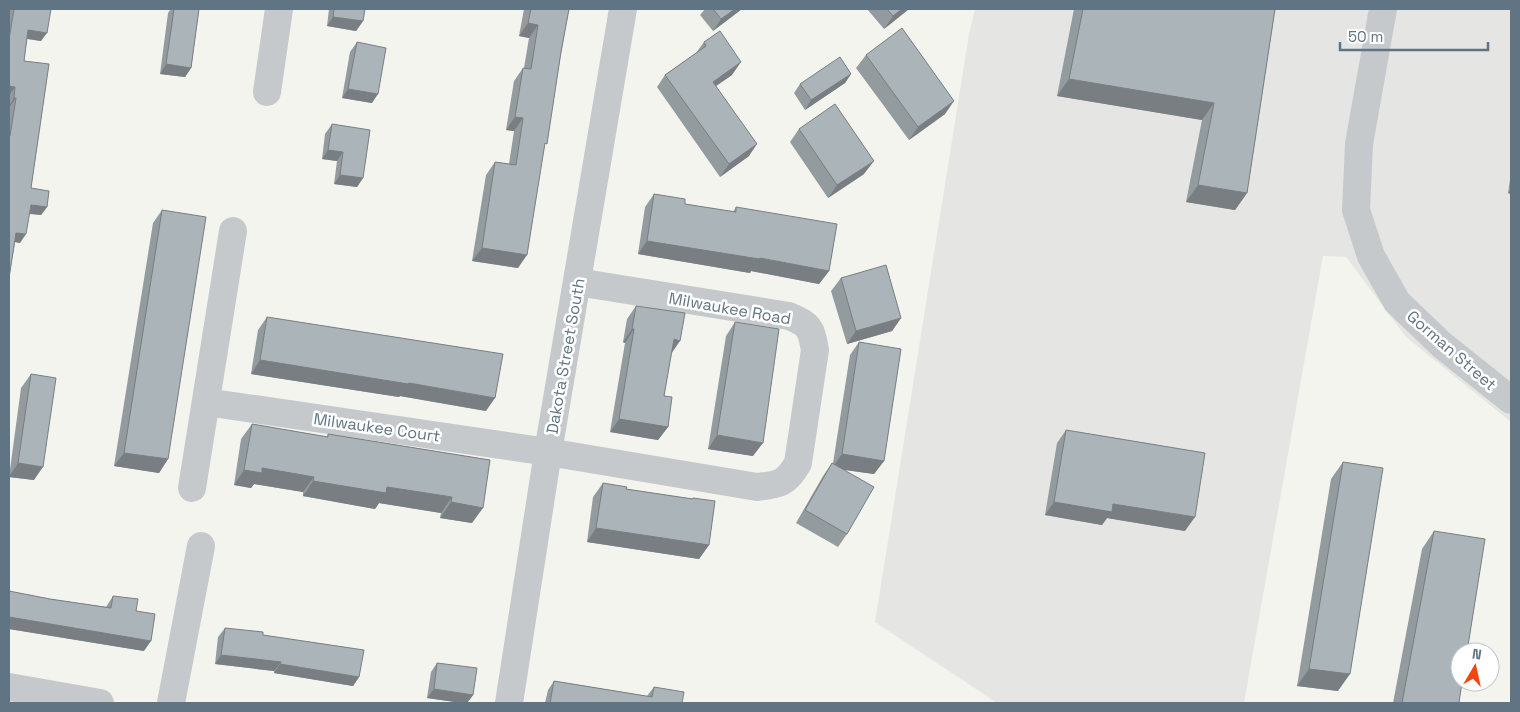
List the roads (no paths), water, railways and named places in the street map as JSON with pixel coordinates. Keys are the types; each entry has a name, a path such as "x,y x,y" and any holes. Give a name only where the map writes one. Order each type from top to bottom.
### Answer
{"street":[{"path":"267,92 280,9"},
{"name":"Dakota Street South","path":"509,703 548,452 623,9"},
{"name":"Gorman Street","path":"1383,9 1359,144 1356,210 1371,256 1397,302 1442,345 1511,400"},
{"path":"192,488 233,231"},
{"name":"Milwaukee Road","path":"548,452 757,487 776,485 790,476 798,463 815,350 813,335 805,323 789,316 578,282"},
{"name":"Milwaukee Court","path":"206,402 548,452"},
{"path":"171,703 201,546"},
{"path":"9,687 100,703"}]}
